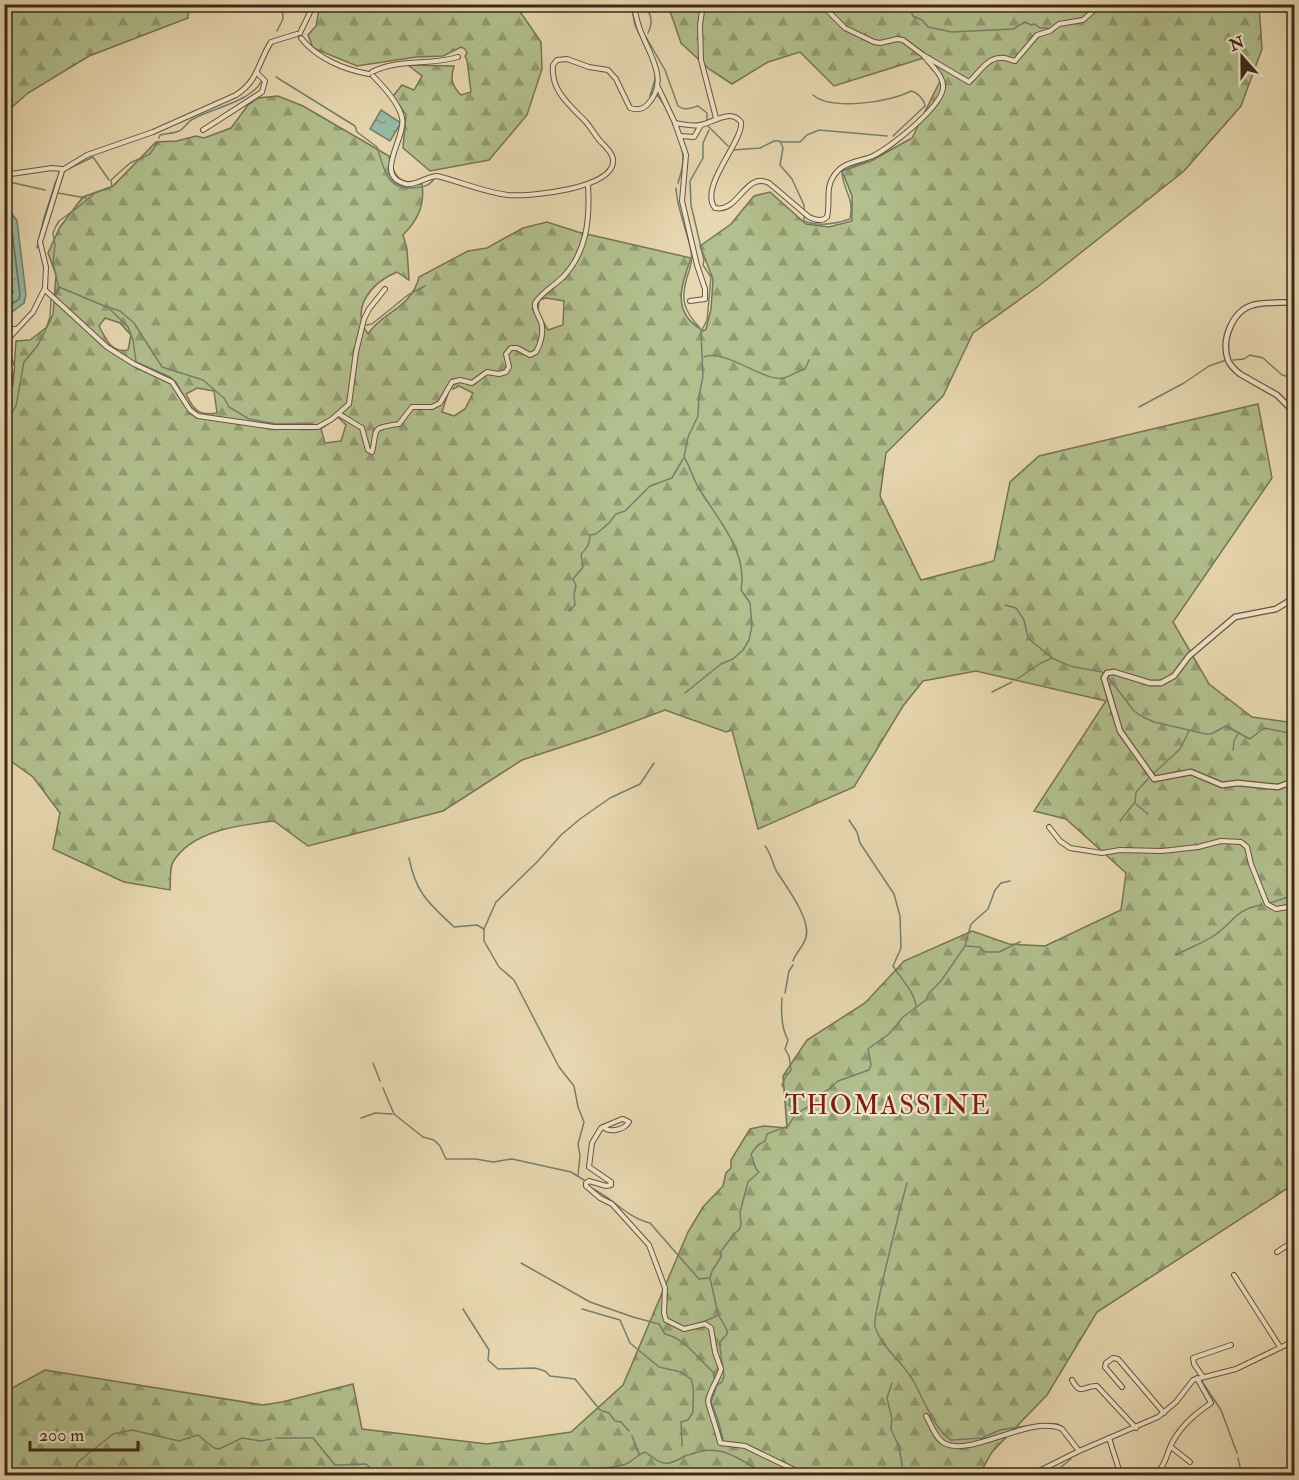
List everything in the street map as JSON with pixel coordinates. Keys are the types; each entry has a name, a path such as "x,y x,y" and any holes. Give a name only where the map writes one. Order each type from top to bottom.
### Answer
{"street":[{"path":"299,35 314,4"},
{"path":"633,4 638,26 657,69 657,87 675,123 686,157 682,201 697,265 706,291 705,299 690,301"},
{"path":"703,4 699,32 701,60 716,118"},
{"path":"821,4 845,28 878,43 894,39 903,40 923,55 969,82 992,60 1001,57 1015,60 1037,35 1050,31 1059,24 1083,20 1101,4"},
{"path":"9,384 12,367 7,353 8,340 34,310 45,289 46,267 40,242 63,170 87,155 153,132 226,100 246,88 257,73 271,42 299,35"},
{"path":"299,35 314,53 354,71 372,74 382,68 405,62 436,62 458,57"},
{"path":"675,123 701,125 716,118 736,117 740,120 742,126 712,189 711,201 714,207 722,209 730,206 749,185 756,180 761,180 769,183 809,217 816,220 824,219 828,214 828,189 836,172 843,167 871,157 883,149 931,110 942,95 944,87 941,78 923,55"},
{"path":"372,74 394,103 402,118 402,127 391,166 393,173 402,182 410,184 434,176 491,192 516,195 588,185 599,180 608,172 613,159 587,124 564,100 553,73 555,62 567,59 589,67 608,69 616,79 627,104 633,109 647,105 657,87"},
{"path":"203,130 262,92 265,81 257,73"},
{"path":"680,136 694,137 701,125"},
{"path":"4,175 52,168 63,170"},
{"path":"339,414 362,428 368,450 372,452 373,437 379,428 399,423 412,407 431,407 441,402 453,381 462,380 472,383 487,372 499,374 506,372 509,367 506,354 510,348 517,348 530,355 536,352 542,329 535,310 535,303 564,276 580,253 590,214 588,185"},
{"path":"45,289 107,347 134,364 172,382 190,410 198,416 266,427 320,426 339,414 348,405 351,398 356,352 364,319 385,289"},
{"path":"1294,302 1256,304 1246,308 1232,324 1226,341 1228,361 1235,369 1277,395 1294,412"},
{"path":"4,330 19,327"},
{"path":"1294,598 1276,609 1239,615 1232,619 1189,656 1174,676 1161,683 1150,683 1111,672 1104,678 1120,731 1154,779 1191,772 1222,785 1238,783 1278,787 1294,781"},
{"path":"1049,827 1060,841 1070,848 1102,854 1120,850 1162,851 1198,847 1216,842 1241,842 1247,848 1267,904 1276,909 1294,906"},
{"path":"603,1127 611,1130 627,1126 628,1121 622,1119 603,1127 599,1129 592,1143 589,1166 611,1185 606,1186 589,1181 586,1186 600,1198 612,1204 649,1245 665,1288 666,1320 684,1329 705,1324 711,1328 715,1352 721,1368 708,1404 715,1419 720,1443 745,1446 807,1476"},
{"path":"1277,1252 1294,1241"},
{"path":"1234,1275 1280,1347"},
{"path":"1029,1476 1078,1451 1136,1428 1164,1413 1178,1400 1189,1382 1236,1369 1294,1341"},
{"path":"1203,1377 1194,1364 1193,1358 1231,1344"},
{"path":"1122,1387 1105,1367 1107,1362 1114,1358 1164,1413"},
{"path":"1154,1476 1163,1466 1171,1446 1193,1415 1211,1402 1197,1378"},
{"path":"1072,1380 1076,1388 1080,1390 1097,1386 1136,1428"},
{"path":"926,1416 940,1439 952,1445 969,1446 1002,1434 1055,1426 1064,1430 1078,1451"},
{"path":"1109,1438 1121,1476"},
{"path":"1171,1446 1190,1462"}],"green space":[{"path":"5,4 189,5 188,18 89,56 28,93 5,113"},
{"path":"320,5 508,5 521,13 541,42 542,69 527,115 489,160 430,171 403,148 406,115 393,96 402,85 414,90 422,76 408,65 454,66 452,79 456,88 461,95 471,92 465,49 461,47 443,56 416,57 357,66 313,48 308,35 316,26"},
{"path":"668,5 1259,5 1262,49 1241,106 1184,171 1040,285 973,333 943,396 886,453 880,496 921,580 994,561 1010,482 1039,456 1258,404 1272,478 1173,622 1209,684 1252,717 1294,723 1294,1184 1097,1312 1047,1395 992,1452 979,1475 5,1475 5,1392 45,1370 263,1405 353,1384 362,1429 487,1444 571,1432 623,1385 688,1232 703,1207 723,1186 726,1173 731,1168 731,1160 750,1129 764,1126 787,1128 783,1076 807,1040 865,1003 904,961 972,931 1009,944 1045,946 1121,910 1126,873 1066,819 1034,811 1106,701 976,671 923,681 903,706 854,787 758,829 732,730 726,732 665,710 522,760 443,811 308,846 274,821 218,831 192,843 181,851 172,865 170,890 124,882 53,849 60,813 33,777 5,757 4,399 13,385 16,341 30,340 47,327 53,314 56,275 48,253 60,227 83,197 113,186 156,142 177,141 196,136 204,138 231,128 248,105 258,98 278,96 303,106 389,156 393,170 403,181 422,184 423,192 419,212 413,224 403,235 407,249 409,280 397,272 379,283 366,297 361,315 368,334 410,296 419,277 468,251 487,248 523,228 547,222 578,232 691,258 682,288 682,304 689,320 703,331 706,329 711,309 713,279 700,246 731,224 754,196 770,192 806,224 829,227 852,221 852,196 842,171 871,161 912,138 942,77 930,56 834,86 800,52 768,62 732,84 709,69 681,43","holes":["546,298 564,301 563,325 548,330 538,312 539,300","105,318 120,323 131,335 128,350 113,347 99,326","459,386 473,393 465,409 454,416 442,412 450,387 453,389","197,388 214,391 217,413 197,410 186,394","338,417 346,425 341,441 325,443 321,429"]}],"water":[{"path":"381,110 401,123 390,141 370,129"},
{"path":"4,210 11,212 17,221 26,295 24,303 5,317"}],"waterway":[{"path":"277,31 283,19 282,4"},
{"path":"631,4 635,25 653,63"},
{"path":"643,4 651,17 648,33"},
{"path":"908,4 913,16 922,20 928,27 952,32 1013,29 1025,22 1035,24 1040,28 1048,28"},
{"path":"646,37 665,70 678,106 686,109 698,106 707,113 707,120"},
{"path":"650,96 656,76"},
{"path":"276,77 355,126 357,132 377,147 384,170 397,185 404,188 422,187 430,184 434,179"},
{"path":"159,138 160,135 181,130 191,120 201,115 240,100 256,89 261,82"},
{"path":"813,95 822,100 847,104 890,99 911,91 916,93 922,98 925,106 893,136"},
{"path":"657,95 670,116 683,153 678,183"},
{"path":"708,126 728,146"},
{"path":"685,693 721,664 733,659 743,650 749,640 752,625 750,603 741,590 742,576 736,550 698,486 684,457 688,437 698,416 703,376 701,332 707,320 711,277 703,265 704,260 691,205 690,181 703,158 703,143 709,130"},
{"path":"782,142 800,142 807,135 819,130 887,136"},
{"path":"733,150 760,148 774,141 780,141 783,148 780,165 792,179 804,205 804,210"},
{"path":"55,295 59,289 53,263 55,245 53,233 59,221 95,193 112,187 111,180 130,163 150,154 158,142"},
{"path":"875,157 896,143"},
{"path":"68,169 93,157 109,180"},
{"path":"804,217 804,221 821,224 850,219 851,205 842,171 868,160"},
{"path":"5,181 45,190"},
{"path":"37,248 56,181"},
{"path":"676,188 692,257 684,290 685,304 700,328"},
{"path":"58,193 86,198"},
{"path":"366,325 372,324 408,295 425,286"},
{"path":"59,287 107,307"},
{"path":"4,426 16,406 24,362 38,345 45,331 50,317 51,299"},
{"path":"108,307 120,311 134,323 162,367 203,380 224,398 229,407 249,419 277,424 313,423"},
{"path":"111,310 128,327 133,340 136,362 170,377 176,382 185,398"},
{"path":"1233,360 1244,359 1250,355 1263,358 1282,375 1294,378"},
{"path":"704,357 723,357 766,376 776,378 784,378 805,369 809,360"},
{"path":"1139,407 1184,383 1209,366 1226,360"},
{"path":"188,403 194,411"},
{"path":"569,611 575,605 576,586 573,579 583,567 581,554 588,546 590,535 596,534 616,514 625,511 650,486 672,478 683,459"},
{"path":"1005,605 1016,608 1024,620 1028,638 1052,658 1070,666 1104,674"},
{"path":"1017,679 1052,658"},
{"path":"1108,677 1134,711 1154,722 1206,734 1211,734 1226,726 1250,739 1264,728 1294,734"},
{"path":"992,692 1012,682"},
{"path":"1153,774 1180,749 1189,731"},
{"path":"1233,750 1238,734"},
{"path":"578,1175 580,1156 578,1144 584,1122 574,1086 559,1067 514,980 499,967 484,941 484,929 496,902 561,835 610,798 640,784 654,763"},
{"path":"1120,821 1135,802 1136,792 1148,779"},
{"path":"1135,803 1148,814"},
{"path":"849,820 857,832 860,843 894,894 900,916 901,948 893,966 910,990 916,1006"},
{"path":"765,846 798,905 807,930 805,940 793,961"},
{"path":"409,858 415,881 425,897 454,927 477,925 484,929"},
{"path":"1270,903 1288,897 1294,873"},
{"path":"723,1439 711,1402 717,1385 722,1382 724,1376 720,1342 727,1334 727,1330 718,1314 710,1278 721,1257 721,1251 739,1230 740,1212 748,1182 759,1172 751,1154 758,1145 765,1141 767,1134 788,1126 796,1114 808,1107 813,1097 828,1090 838,1081 869,1070 871,1065 868,1049 889,1034 903,1017 926,1000 965,946 971,924 988,909 995,890 1001,883 1010,881"},
{"path":"1176,955 1206,941 1240,913 1262,905"},
{"path":"966,946 980,947 985,952 999,952 1020,942"},
{"path":"785,993 789,971 793,965"},
{"path":"782,998 783,1025 788,1040 785,1049 789,1056 791,1070 782,1085 790,1100 789,1105 796,1112"},
{"path":"373,1063 380,1081"},
{"path":"383,1088 394,1114 423,1137 434,1140 440,1146 446,1159 476,1159 493,1162 512,1159 571,1172 584,1180"},
{"path":"361,1118 375,1113 392,1114"},
{"path":"907,1183 888,1258 875,1327 883,1342 914,1382 934,1422 951,1440 982,1438 1000,1430 1040,1424 1058,1424 1064,1428"},
{"path":"591,1188 634,1217 650,1223 699,1279 709,1278"},
{"path":"521,1263 590,1302 659,1324 665,1334 679,1340 691,1350 714,1373 714,1378"},
{"path":"463,1309 489,1350 488,1360 498,1369 535,1368 545,1371 550,1376 575,1379 600,1410 609,1413 615,1421 621,1422 629,1431"},
{"path":"582,1309 620,1320 630,1343 659,1367 681,1372 691,1379 694,1391 693,1412 688,1420 681,1422 682,1446"},
{"path":"700,1323 717,1316"},
{"path":"1201,1380 1221,1410 1237,1453"},
{"path":"892,1383 887,1398 892,1419 891,1429 899,1447 904,1476"},
{"path":"76,1476 75,1469 78,1462 113,1434 132,1430 179,1441 198,1435 214,1448 219,1449 242,1438 261,1441 271,1439"},
{"path":"632,1436 639,1454"},
{"path":"276,1438 313,1438 335,1465 366,1464 379,1476"},
{"path":"689,1455 700,1451 721,1451 768,1476"},
{"path":"574,1476 586,1471 626,1464 645,1452 664,1463 673,1462 687,1455"},
{"path":"1238,1458 1242,1476"},
{"path":"1050,1476 1071,1459"}],"district":[{"name":"THOMASSINE","path":"888,1105"}]}
